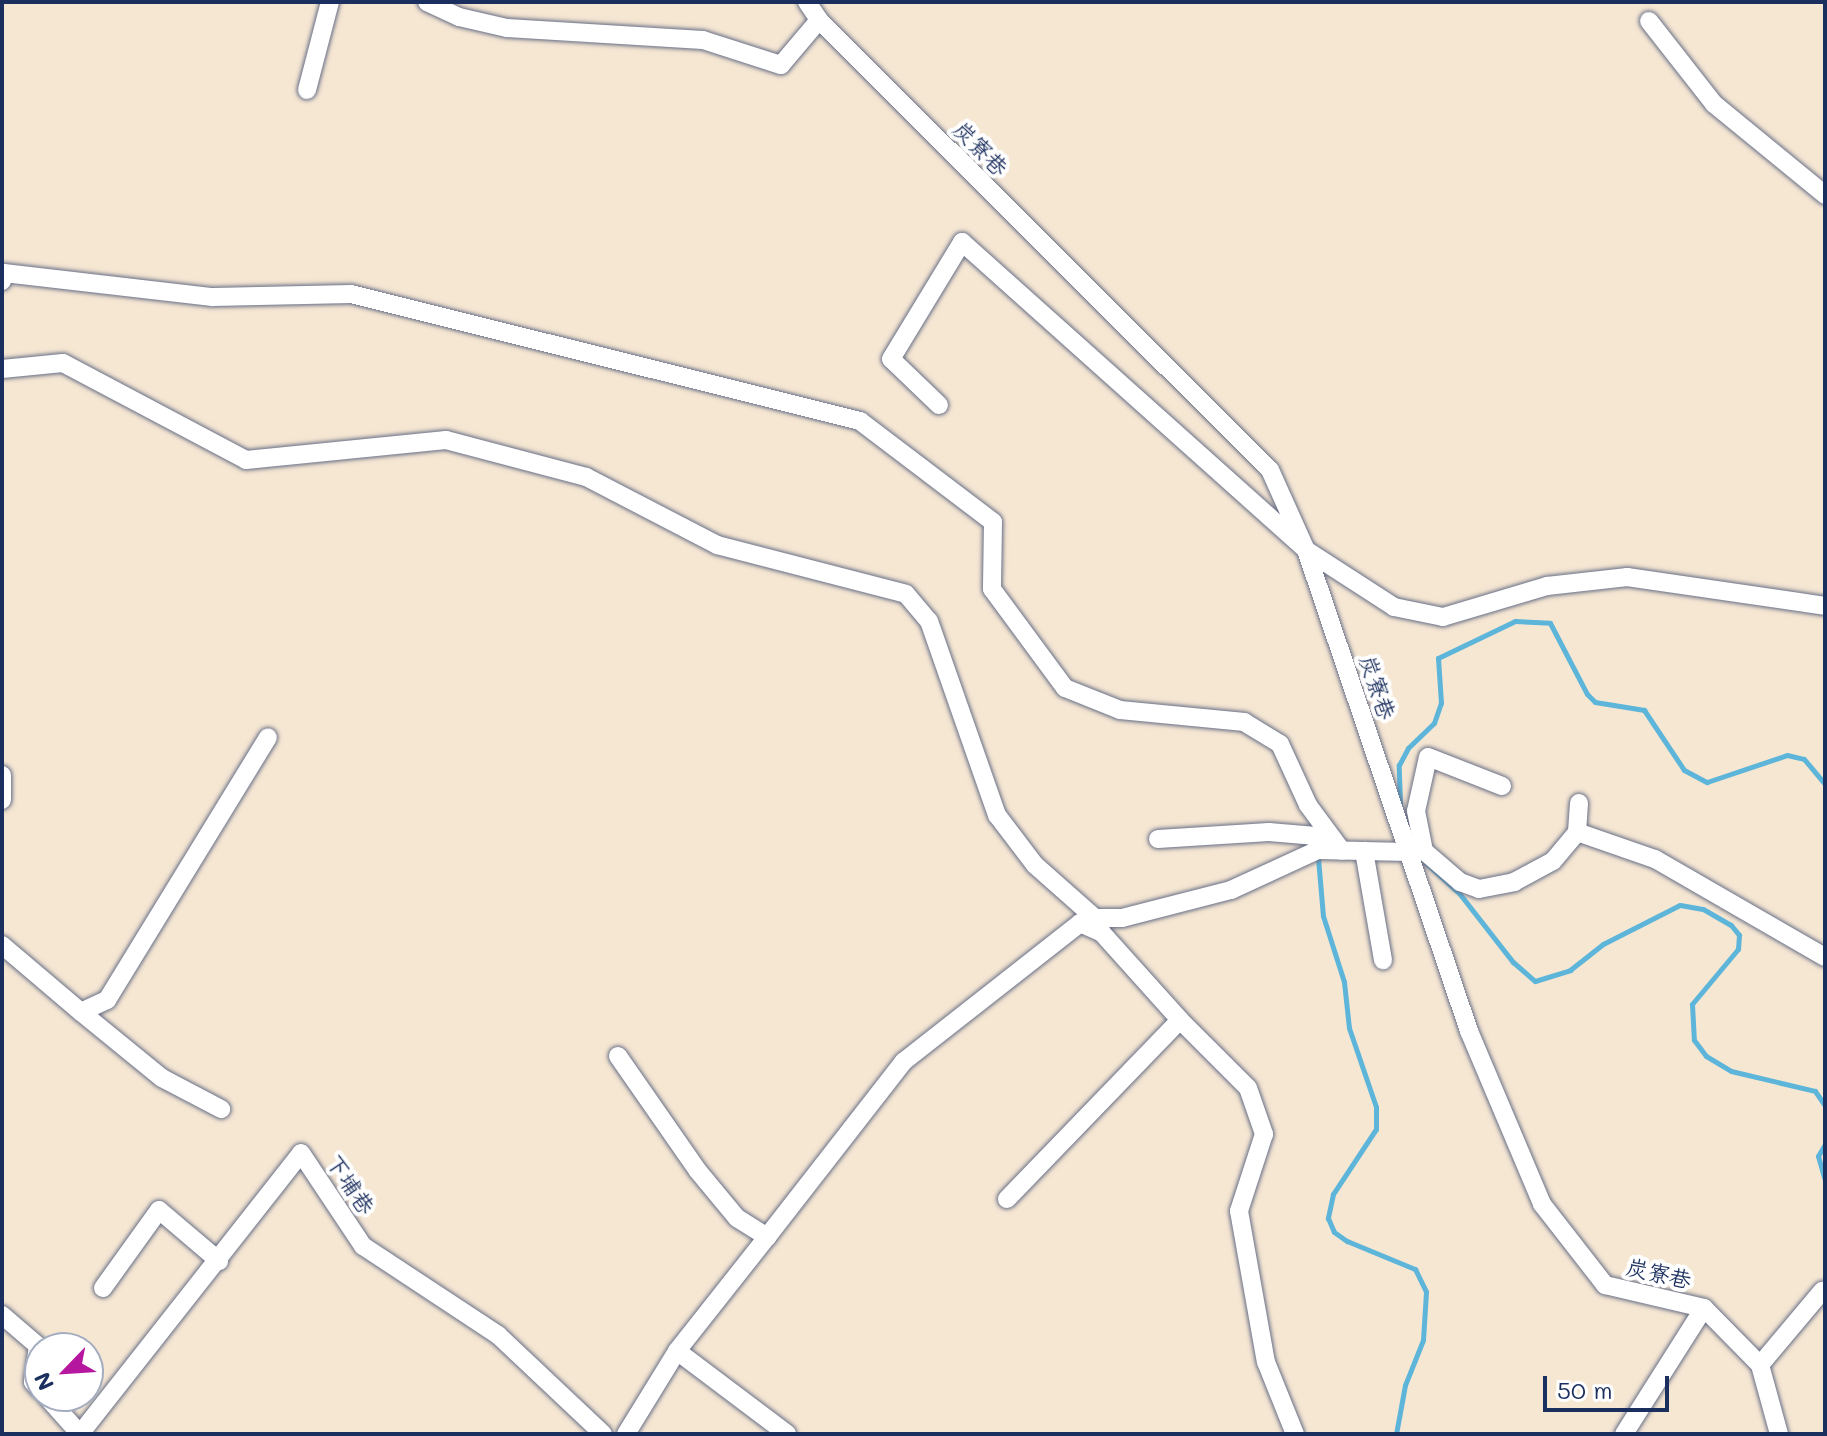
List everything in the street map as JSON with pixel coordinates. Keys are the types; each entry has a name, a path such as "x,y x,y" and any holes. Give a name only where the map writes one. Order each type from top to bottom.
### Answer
{"street":[{"path":"307,90 330,2"},
{"path":"427,2 459,17 507,28 703,40 781,65 819,20"},
{"name":"炭寮巷","path":"807,2 819,20 1270,470 1306,550 1469,1031 1542,1204 1605,1285 1704,1308 1760,1365 1779,1434"},
{"path":"1649,21 1714,104 1825,195"},
{"path":"939,405 891,359 962,242 1306,550 1394,607 1443,617 1547,586 1627,577 1825,606"},
{"path":"3,275 213,297 351,294 860,421 993,522 992,589 1065,688 1120,710 1244,722 1280,744 1308,805 1342,851"},
{"path":"2,369 63,363 246,460 446,440 586,477 717,545 906,594 929,621 997,815 1035,865 1095,918 1122,918 1231,890 1318,850 1409,852"},
{"path":"81,1012 107,1000 268,737"},
{"path":"1502,786 1428,757 1416,811 1424,851 1460,882 1479,889 1514,882 1553,861 1577,832 1579,803"},
{"path":"2,775 2,800"},
{"path":"1158,839 1269,832 1316,836 1318,850"},
{"path":"1577,832 1655,859 1825,957"},
{"path":"1364,851 1383,960"},
{"path":"626,1434 677,1351 903,1062 1080,923 1102,933 1180,1020 1248,1088 1264,1134 1239,1211 1266,1362 1295,1434"},
{"path":"2,945 162,1078 221,1109"},
{"path":"1007,1199 1180,1020"},
{"path":"618,1056 698,1171 737,1218 767,1237"},
{"name":"下埔巷","path":"80,1434 301,1153 363,1246 498,1335 603,1434"},
{"path":"103,1288 159,1210 219,1261"},
{"path":"1760,1365 1822,1291"},
{"path":"1624,1434 1704,1308"},
{"path":"2,1315 24,1334"},
{"path":"677,1351 787,1434"},
{"path":"60,1412 80,1434"}],"waterway":[{"path":"1400,803 1399,765 1408,748 1434,723 1441,703 1438,658 1515,621 1550,623 1587,694 1595,702 1644,710 1684,770 1707,782 1787,755 1804,759 1825,784"},
{"path":"1318,858 1323,916 1344,982 1349,1028 1376,1107 1376,1129 1333,1194 1328,1218 1334,1232 1347,1241 1415,1269 1426,1292 1423,1340 1405,1385 1396,1434"},
{"path":"1426,863 1459,893 1513,962 1535,981 1570,970 1603,944 1680,905 1703,909 1731,925 1739,935 1738,949 1692,1004 1694,1040 1706,1056 1731,1071 1815,1091 1825,1106"},
{"path":"1825,1144 1818,1156 1825,1180"}]}
